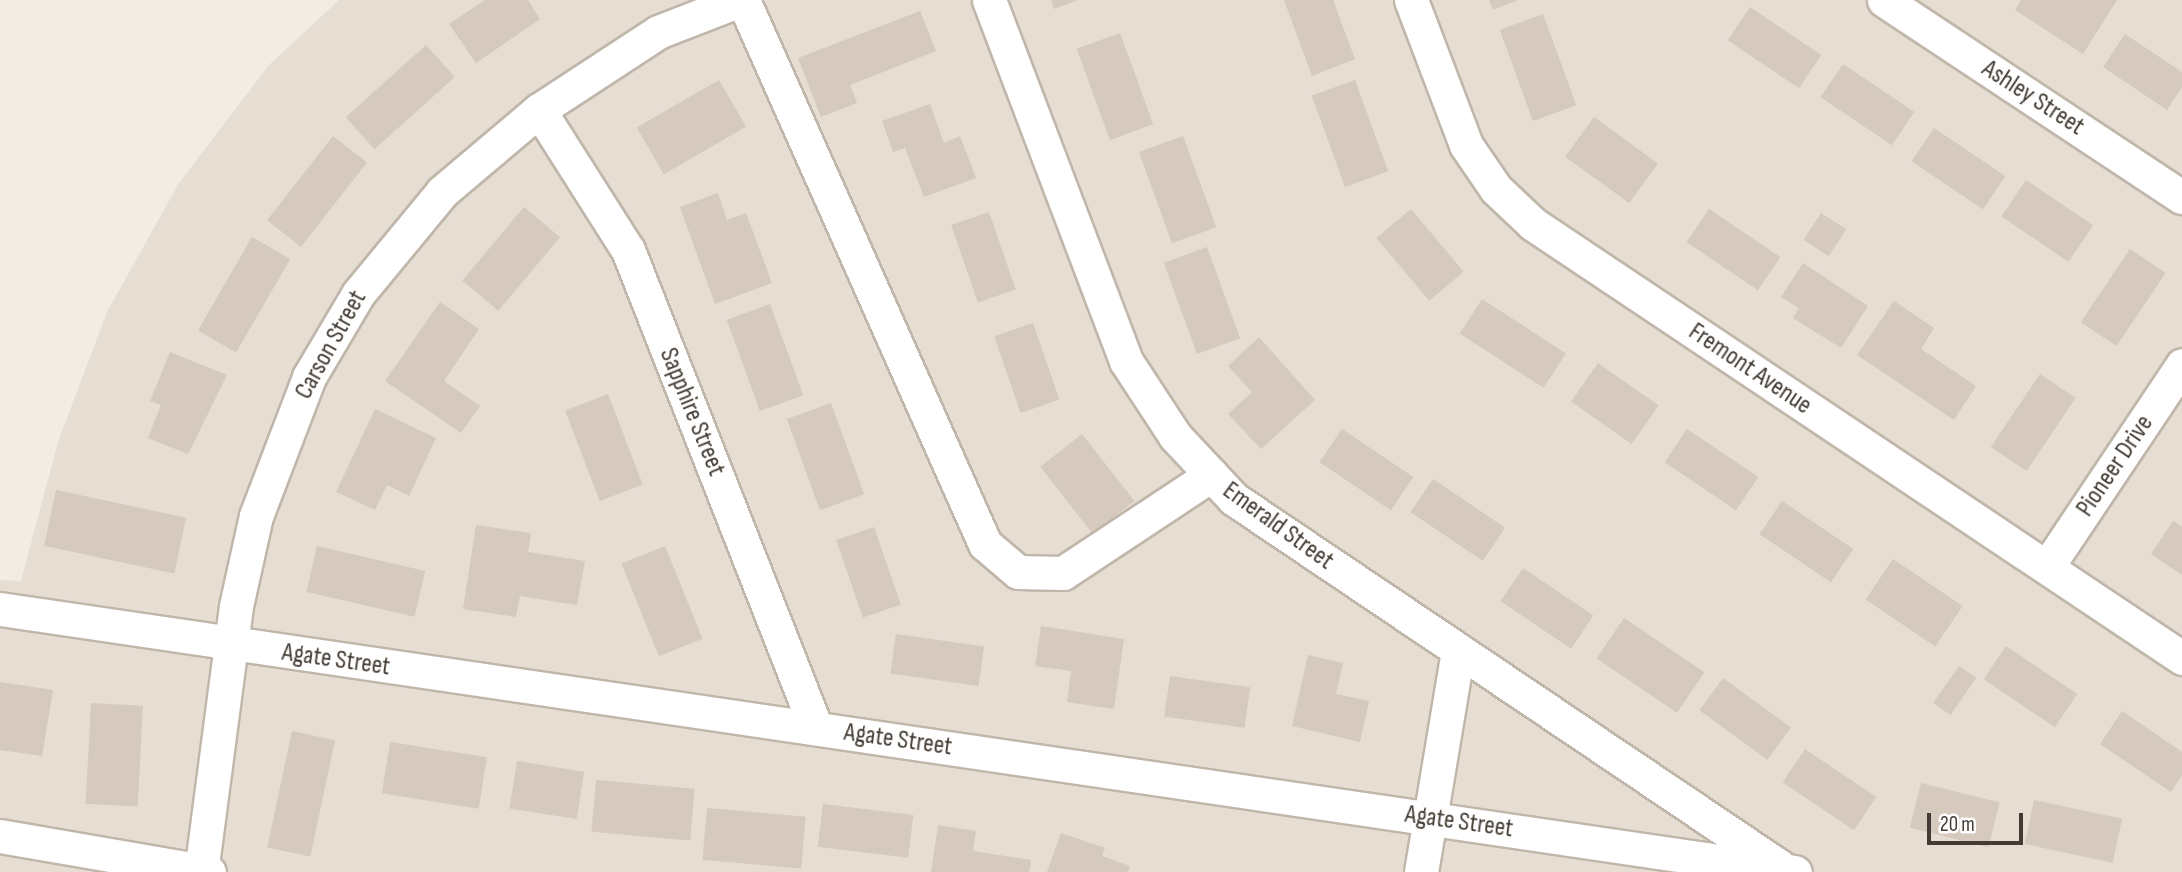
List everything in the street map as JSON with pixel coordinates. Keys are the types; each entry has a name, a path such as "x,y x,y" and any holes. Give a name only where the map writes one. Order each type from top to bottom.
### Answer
{"street":[{"name":"Carson Street","path":"204,872 232,646 274,458 334,333 426,209 478,156 539,110 658,32 741,0"},
{"path":"741,0 985,544 1018,572 1063,573 1211,475"},
{"name":"Emerald Street","path":"989,0 1126,361 1175,436 1234,499 1790,871"},
{"name":"Fremont Avenue","path":"1411,0 1466,145 1496,189 1533,224 2182,658"},
{"name":"Ashley Street","path":"1884,0 2182,197"},
{"name":"Sapphire Street","path":"539,110 628,250 817,728"},
{"name":"Pioneer Drive","path":"2047,567 2182,365"},
{"name":"Agate Street","path":"0,609 232,646 817,728 1790,871"},
{"path":"1421,872 1458,650"},
{"path":"0,836 204,872"}],"shaded area":[{"path":"339,0 2182,0 2182,872 0,872 0,580 21,581 58,442 107,312 179,183 269,65"}],"building":[{"path":"485,0 528,0 540,19 476,63 449,24"},
{"path":"1051,0 1078,0 1054,9"},
{"path":"1284,0 1333,0 1355,59 1312,76"},
{"path":"1489,0 1518,0 1493,10"},
{"path":"2021,0 2117,0 2083,54 2015,10"},
{"path":"1750,7 1821,55 1799,88 1728,40"},
{"path":"920,11 936,51 850,85 857,103 821,117 798,58"},
{"path":"1543,14 1576,105 1533,121 1500,30"},
{"path":"1120,33 1153,124 1110,140 1077,49"},
{"path":"2125,34 2182,72 2182,87 2167,110 2103,67"},
{"path":"426,45 455,77 375,149 346,117"},
{"path":"1843,64 1914,112 1892,145 1821,97"},
{"path":"719,80 746,127 664,174 637,128"},
{"path":"1355,80 1388,171 1345,187 1312,96"},
{"path":"930,104 944,143 960,136 976,178 924,197 905,148 893,152 882,121"},
{"path":"1594,117 1658,163 1629,203 1565,157"},
{"path":"1934,128 2005,176 1983,209 1912,161"},
{"path":"333,136 367,162 301,247 267,220"},
{"path":"1183,136 1216,227 1172,243 1139,152"},
{"path":"2026,180 2093,225 2069,262 2001,216"},
{"path":"718,193 727,220 746,213 772,283 715,304 680,207"},
{"path":"524,207 560,237 498,311 462,281"},
{"path":"1411,209 1464,272 1429,301 1377,238"},
{"path":"1709,209 1780,257 1758,290 1687,242"},
{"path":"989,212 1016,290 978,303 951,225"},
{"path":"1821,213 1846,229 1829,256 1804,240"},
{"path":"252,237 290,259 236,353 198,331"},
{"path":"1207,247 1240,338 1197,354 1164,263"},
{"path":"2130,249 2166,273 2116,346 2081,322"},
{"path":"1803,263 1868,306 1841,348 1793,318 1799,308 1781,297"},
{"path":"1482,299 1566,353 1544,388 1460,333"},
{"path":"1894,301 1934,328 1921,349 1976,386 1954,420 1857,355"},
{"path":"440,302 479,329 444,381 480,406 461,433 385,381"},
{"path":"770,304 803,395 760,411 727,320"},
{"path":"1033,323 1059,400 1021,413 994,336"},
{"path":"1259,337 1315,400 1261,449 1228,414 1252,392 1228,366"},
{"path":"170,352 227,375 188,454 148,438 161,405 150,401"},
{"path":"1598,363 1659,405 1632,444 1571,402"},
{"path":"2040,374 2076,398 2026,471 1991,447"},
{"path":"608,394 643,485 600,501 565,410"},
{"path":"831,403 864,494 820,510 787,419"},
{"path":"375,409 436,438 409,496 387,485 375,510 336,492"},
{"path":"1342,429 1413,477 1391,510 1320,462"},
{"path":"1687,429 1758,477 1736,510 1665,462"},
{"path":"1082,434 1134,501 1093,534 1040,467"},
{"path":"1433,479 1505,528 1483,561 1411,512"},
{"path":"56,490 186,518 174,573 44,546"},
{"path":"1782,501 1853,549 1831,582 1760,534"},
{"path":"2173,521 2182,527 2182,575 2151,554"},
{"path":"476,525 531,533 528,552 585,561 577,605 520,596 516,617 463,609"},
{"path":"874,527 901,605 863,618 836,540"},
{"path":"317,546 425,571 415,617 306,592"},
{"path":"665,546 702,639 659,656 621,564"},
{"path":"1893,559 1963,606 1935,647 1866,600"},
{"path":"1523,568 1593,616 1571,649 1501,601"},
{"path":"1624,618 1704,672 1677,713 1597,659"},
{"path":"1041,626 1124,639 1114,709 1067,702 1071,671 1035,666"},
{"path":"896,634 984,646 979,686 890,674"},
{"path":"2006,646 2077,694 2055,727 1984,679"},
{"path":"1308,655 1343,663 1336,694 1369,701 1360,742 1292,726"},
{"path":"1959,666 1976,678 1950,715 1933,703"},
{"path":"1170,676 1250,687 1245,728 1164,717"},
{"path":"1723,678 1791,727 1767,760 1699,710"},
{"path":"0,682 53,690 42,756 0,750"},
{"path":"91,703 143,706 138,807 86,804"},
{"path":"2122,711 2182,752 2182,775 2171,792 2100,744"},
{"path":"292,731 335,740 310,857 267,847"},
{"path":"390,742 487,757 479,809 382,793"},
{"path":"1805,749 1876,797 1854,830 1783,782"},
{"path":"517,761 584,772 577,819 509,808"},
{"path":"596,780 695,789 690,840 591,832"},
{"path":"1921,783 2000,803 1988,847 1910,828"},
{"path":"2034,800 2122,819 2113,863 2025,844"},
{"path":"823,804 913,815 908,858 818,847"},
{"path":"707,808 806,817 801,868 702,860"},
{"path":"938,825 976,831 973,851 1031,860 1029,872 931,872"},
{"path":"1061,833 1105,848 1102,856 1130,866 1128,872 1047,872"}]}
